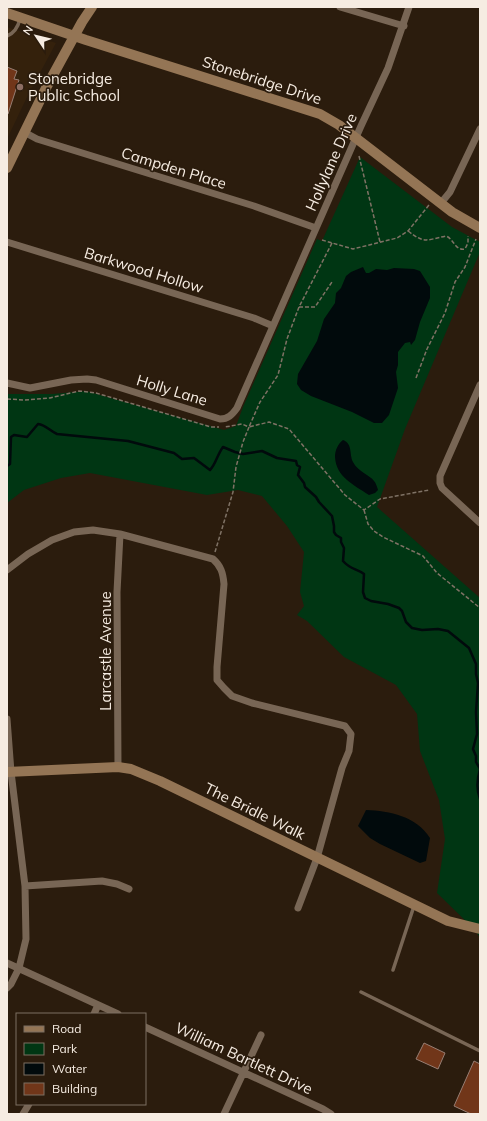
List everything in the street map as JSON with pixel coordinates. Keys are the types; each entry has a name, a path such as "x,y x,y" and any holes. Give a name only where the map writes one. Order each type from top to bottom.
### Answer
{"street":[{"path":"7,168 47,86 74,36 92,7"},
{"path":"340,7 404,26"},
{"name":"Hollylane Drive","path":"273,326 388,68 404,26 409,7"},
{"name":"Stonebridge Drive","path":"7,13 74,36 309,110 332,120 441,203 459,216 480,228"},
{"path":"441,203 450,192 480,129"},
{"name":"Campden Place","path":"24,132 37,139 254,206 316,228"},
{"name":"Barkwood Hollow","path":"7,242 254,318 273,326"},
{"name":"Holly Lane","path":"7,383 30,388 71,380 96,380 220,419 225,419 234,413 237,408 273,326"},
{"path":"480,385 440,476 440,483 442,488 480,523"},
{"path":"7,570 28,554 52,540 74,532 93,530 120,534 213,559 219,564 223,572 224,584 217,667 218,680 224,688 232,696 252,703 315,720 345,726 350,734 349,752 342,768 317,858 298,908"},
{"name":"Larcastle Avenue","path":"118,767 117,592 120,534"},
{"path":"7,718 9,772 25,886 26,939 19,968 11,984 7,988"},
{"name":"The Bridle Walk","path":"9,772 118,767 132,769 160,781 448,921 463,926 480,929"},
{"path":"25,886 102,881 117,884 129,889"},
{"path":"7,963 116,1013"},
{"path":"94,1013 98,1005"},
{"name":"William Bartlett Drive","path":"146,1027 244,1072 322,1112 331,1114"},
{"path":"224,1114 261,1035"},
{"path":"23,1114 28,1105"}],"lane":[{"path":"7,36 18,28 21,18"},
{"path":"393,970 414,905"},
{"path":"361,992 480,1051"}],"path":[{"path":"359,156 380,242"},
{"path":"322,240 353,248 397,238 408,231 430,204"},
{"path":"408,231 420,240 446,236 452,240 457,248 461,250 465,249 468,243 468,236"},
{"path":"416,378 427,349 445,313 455,282 465,267 476,239"},
{"path":"213,559 233,492 236,467 249,426 260,402 278,375 287,339 299,307 332,243"},
{"path":"299,307 315,307 332,282"},
{"path":"7,399 25,400 50,398 79,391 96,392 211,427 228,427 242,424 249,426 268,422 289,429 345,495 364,510 368,524 374,531 383,537 423,556 437,573 480,608"},
{"path":"364,510 380,499 429,490"}],"shaded area":[{"name":"Stonebridge Public School","path":"7,27 56,43 28,95 7,139"}],"green space":[{"path":"360,157 452,227 480,242 480,252 405,429 377,507 480,598 480,938 475,930 437,893 445,839 439,800 420,751 417,714 396,685 344,657 307,621 297,615 304,606 300,592 304,552 287,526 262,496 238,490 207,495 90,473 61,478 24,490 7,503 7,394 52,394 86,391 224,430 236,426 317,239 322,241"}],"water":[{"path":"363,267 366,273 376,269 414,269 420,271 430,287 430,298 420,322 415,340 411,345 410,342 405,343 398,352 398,365 396,372 398,388 389,415 382,423 374,423 352,412 311,396 301,390 297,384 298,374 317,341 324,319 335,303 336,293 341,288 346,276"},
{"path":"343,440 350,447 352,459 355,465 375,483 378,490 375,493 369,495 352,484 342,475 336,464 335,454 337,447"},
{"path":"366,810 393,813 417,824 430,838 426,861 420,863 370,838 358,826"}],"building":[{"path":"7,67 17,71 14,79 19,80 8,114 7,114"},
{"path":"424,1043 445,1053 438,1069 416,1059"},
{"path":"474,1061 480,1064 480,1114 471,1114 454,1106"}],"waterway":[{"path":"7,466 10,464 11,437 14,435 27,437 38,424 57,434 128,441 174,453 182,459 194,458 210,470 223,447 243,454 262,451 277,458 296,461 297,465 300,467 298,475 305,487 316,497 332,516 334,532 341,538 344,548 343,561 364,574 363,592 365,598 399,608 402,611 406,622 412,628 448,631 469,648 476,664 478,683 476,712 477,734 473,749 476,756 476,762 480,769 477,784 480,799"}],"place":[{"name":"Stonebridge Public School","path":"20,87"}]}
